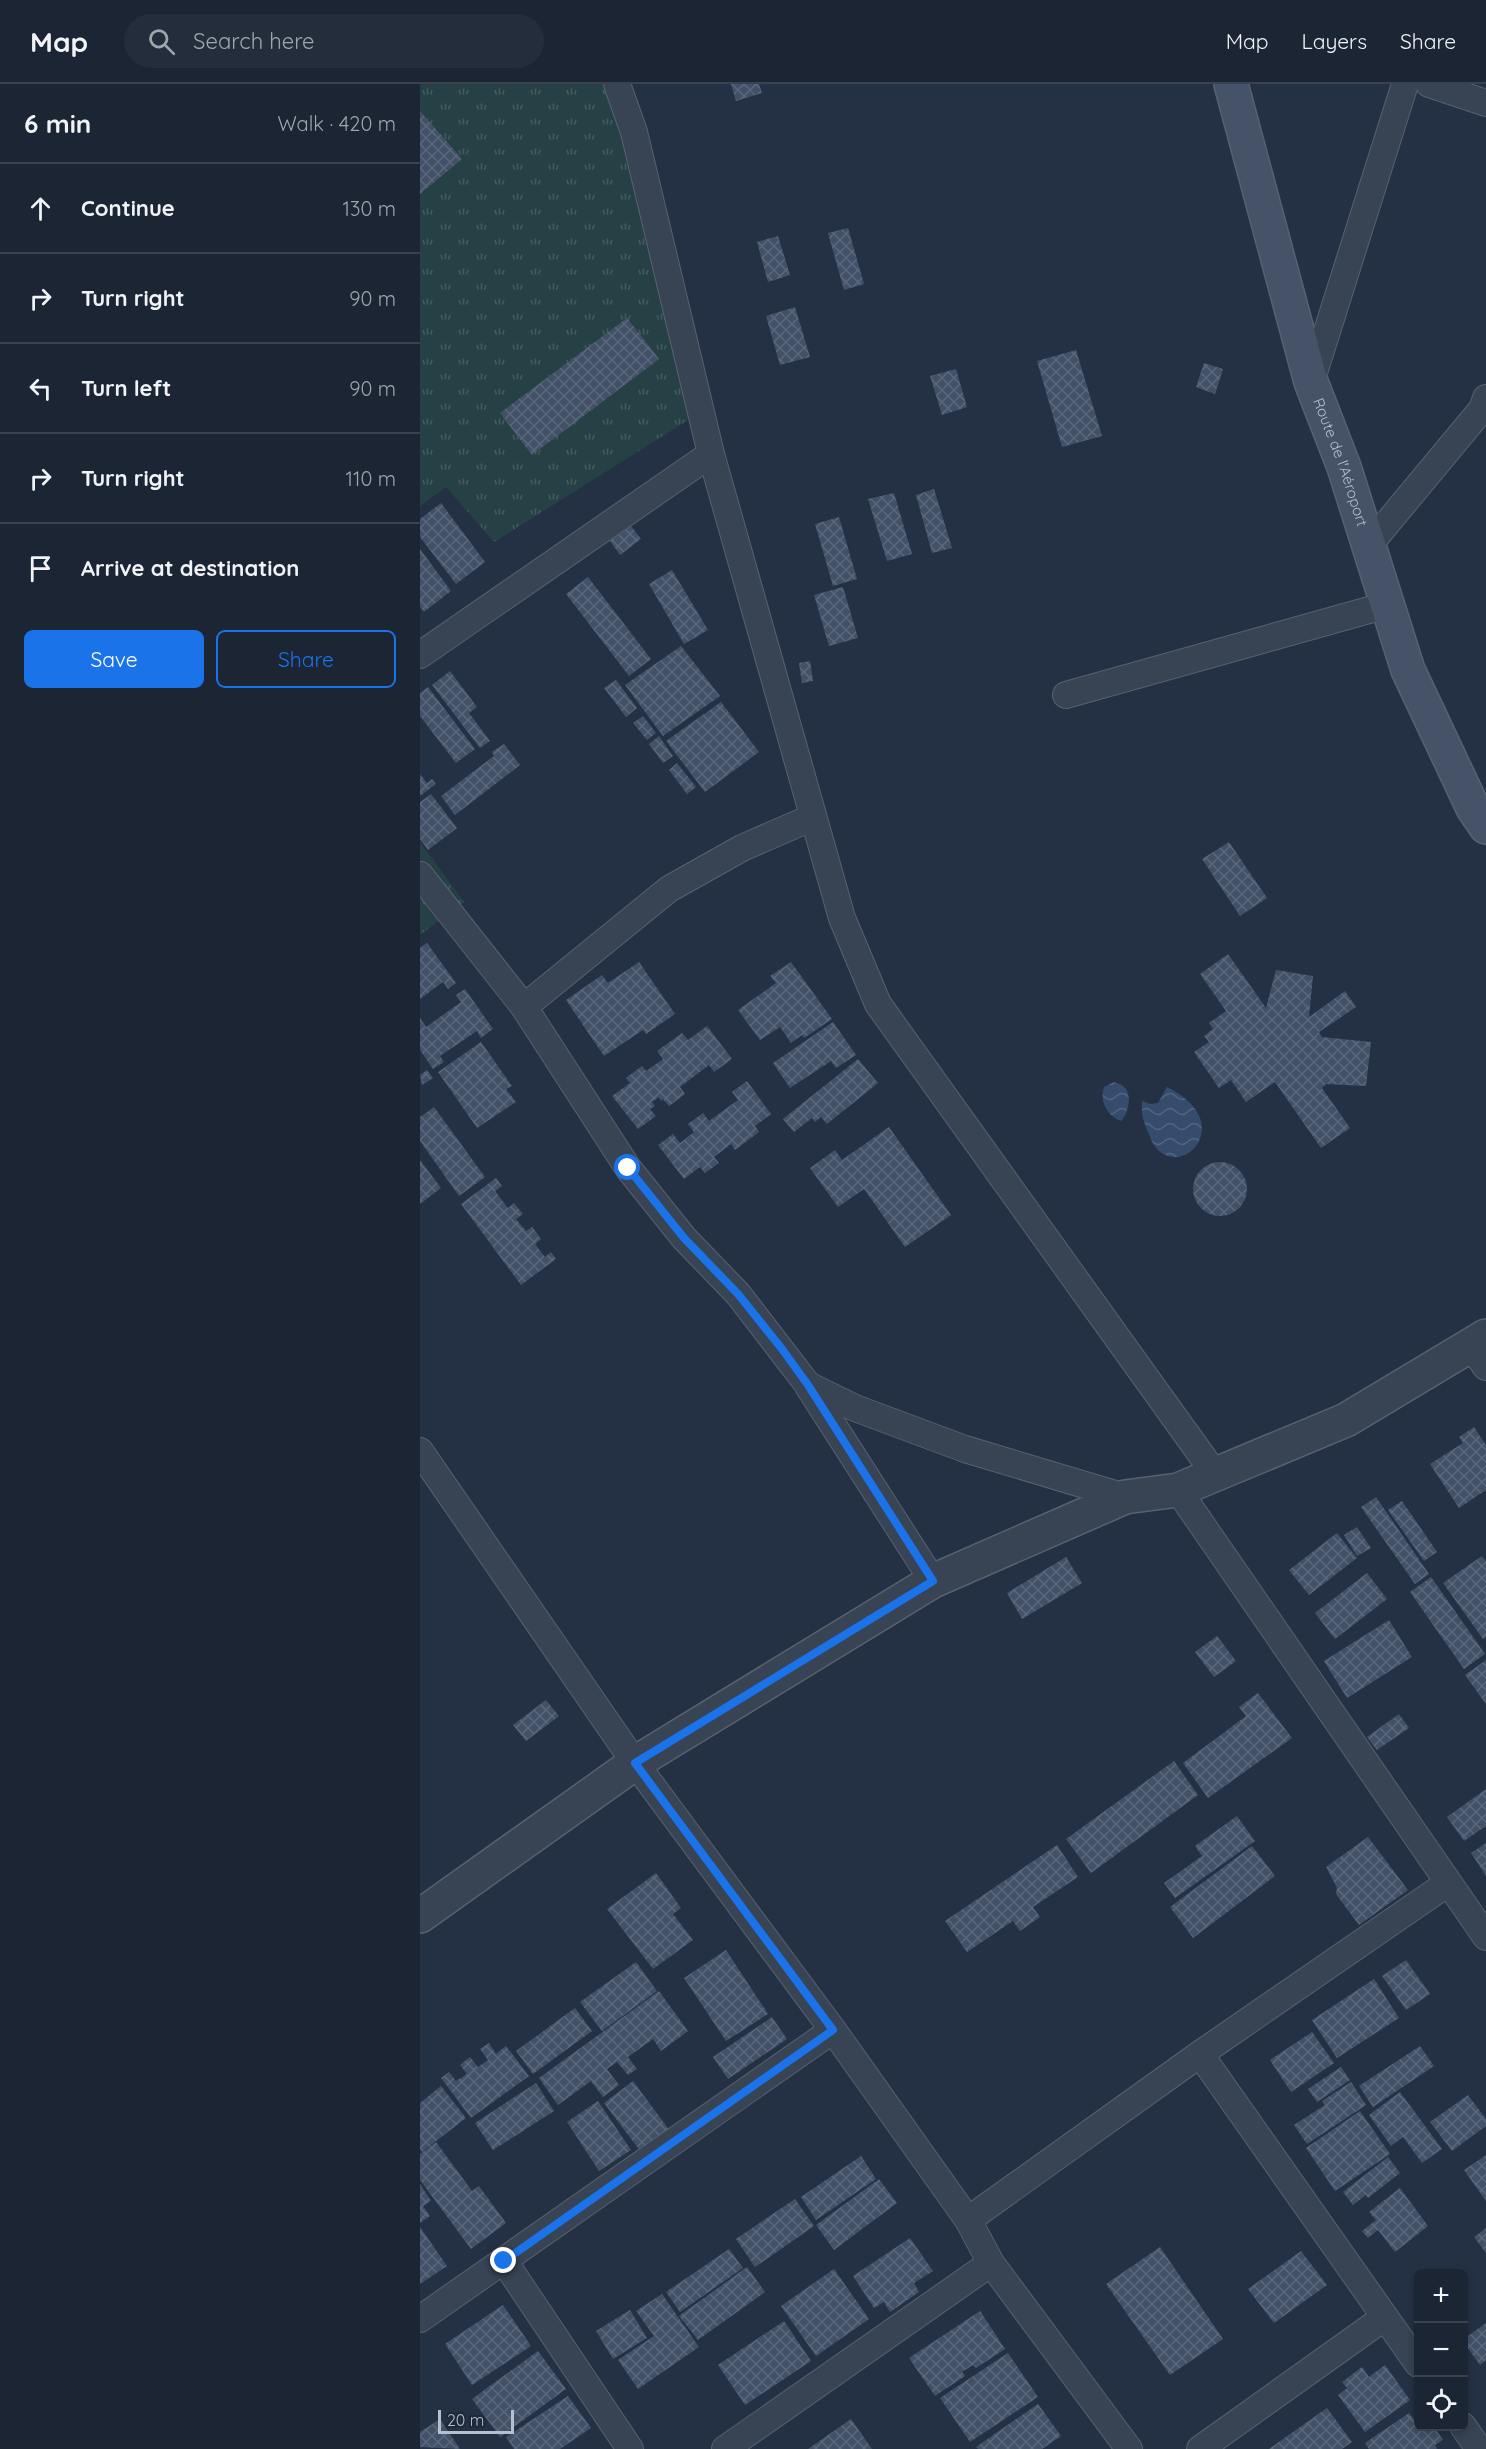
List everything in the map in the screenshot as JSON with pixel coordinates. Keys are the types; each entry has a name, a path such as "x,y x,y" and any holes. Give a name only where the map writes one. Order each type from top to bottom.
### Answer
{"main road":[{"name":"Route de l'Aéroport","path":"1231,84 1311,382 1344,467 1408,670 1473,808 1486,827"}],"street":[{"path":"617,84 634,132 711,454 813,817 842,918 878,1004 1215,1474"},
{"path":"1311,382 1406,84"},
{"path":"1429,84 1486,103"},
{"path":"1369,545 1485,405"},
{"path":"420,655 711,454"},
{"path":"1066,695 1387,605"},
{"path":"524,1007 669,889 742,848 813,817"},
{"path":"420,875 524,1007 628,1168 684,1238 738,1294 808,1385 933,1581"},
{"path":"420,1916 635,1763 933,1581 1125,1497 1178,1490 1346,1420 1481,1350"},
{"path":"808,1385 855,1408 965,1449 1125,1497"},
{"path":"420,1451 635,1763 833,2030 968,2220 991,2263 1129,2449"},
{"path":"1178,1490 1486,1937"},
{"path":"968,2220 1200,2054 1448,1883"},
{"path":"420,2319 833,2030"},
{"path":"1200,2054 1414,2357"},
{"path":"504,2261 630,2449"},
{"path":"725,2449 991,2263"},
{"path":"1200,2449 1385,2317"},
{"path":"1466,2431 1479,2449"}],"green space":[{"path":"420,84 623,84 712,405 494,542 446,487 420,506"},
{"path":"420,842 464,902 420,935"}],"water":[{"path":"1114,1082 1127,1090 1129,1099 1121,1121 1109,1112 1103,1098 1104,1087"},
{"path":"1167,1087 1188,1101 1199,1117 1202,1131 1198,1144 1189,1153 1177,1157 1165,1155 1154,1145 1142,1113 1142,1101 1150,1104 1158,1103"}],"building":[{"path":"731,84 759,84 762,93 736,101"},
{"path":"420,111 462,159 420,194"},
{"path":"848,228 864,284 844,290 828,233"},
{"path":"778,236 790,275 768,282 757,242"},
{"path":"795,307 810,357 780,365 766,316"},
{"path":"627,318 659,359 532,455 500,413"},
{"path":"1076,350 1102,436 1062,447 1037,361"},
{"path":"1204,363 1223,369 1215,394 1196,387"},
{"path":"956,369 967,407 942,415 930,376"},
{"path":"934,489 952,548 932,553 916,495"},
{"path":"894,493 912,554 887,561 868,499"},
{"path":"441,503 485,562 456,584 420,537 420,519"},
{"path":"839,517 857,579 833,586 815,524"},
{"path":"631,526 641,539 620,555 610,541"},
{"path":"420,549 451,591 424,612 420,607"},
{"path":"672,570 708,630 684,644 649,584"},
{"path":"588,577 651,659 629,676 566,594"},
{"path":"843,587 858,638 829,646 814,595"},
{"path":"681,646 720,696 663,736 625,685"},
{"path":"810,661 813,681 802,683 799,663"},
{"path":"450,671 477,707 469,713 490,741 480,748 432,685"},
{"path":"616,680 637,708 626,717 604,688"},
{"path":"428,687 475,749 456,763 420,716 420,693"},
{"path":"721,702 759,752 705,792 666,741"},
{"path":"643,716 656,733 647,740 633,723"},
{"path":"659,736 673,756 663,763 649,744"},
{"path":"504,744 520,765 455,815 441,796 494,756 492,752"},
{"path":"677,763 696,787 687,794 669,770"},
{"path":"420,774 427,783 432,779 436,784 420,796"},
{"path":"431,794 457,828 428,850 420,839 420,802"},
{"path":"1229,842 1267,898 1240,916 1202,859"},
{"path":"427,943 456,983 448,989 443,982 420,999 420,948"},
{"path":"1228,954 1266,1008 1276,970 1313,976 1309,1017 1345,991 1356,1007 1319,1032 1322,1037 1371,1042 1366,1086 1326,1084 1322,1088 1350,1128 1321,1148 1275,1082 1246,1102 1231,1080 1219,1088 1194,1052 1209,1042 1204,1036 1213,1029 1209,1023 1226,1011 1200,974"},
{"path":"639,962 675,1014 646,1034 643,1030 604,1056 566,1000 602,975 608,983"},
{"path":"791,962 832,1019 804,1038 802,1035 791,1043 780,1027 760,1040 738,1010 776,983 770,976"},
{"path":"465,989 493,1029 481,1038 477,1031 440,1056 444,1062 433,1069 420,1050 420,1018 426,1027 461,1002 456,995"},
{"path":"833,1022 856,1055 836,1068 831,1061 790,1088 773,1063"},
{"path":"707,1026 732,1059 714,1072 709,1065 680,1087 685,1094 669,1106 659,1097 652,1102 655,1106 650,1109 656,1116 638,1129 612,1096 630,1083 626,1078 642,1066 646,1071 663,1059 657,1051 682,1033 688,1040"},
{"path":"481,1042 512,1086 506,1089 516,1102 477,1128 438,1072"},
{"path":"858,1059 878,1083 827,1124 821,1117 815,1122 812,1118 794,1132 783,1119"},
{"path":"427,1070 433,1078 422,1085 420,1075"},
{"path":"747,1081 771,1114 755,1126 759,1132 735,1150 731,1144 714,1157 719,1163 705,1173 700,1167 684,1179 658,1145 673,1134 680,1143 694,1132 688,1124 703,1113 709,1121 738,1100 732,1092"},
{"path":"434,1107 485,1177 459,1196 420,1141 420,1117"},
{"path":"889,1127 951,1215 905,1247 864,1189 838,1207 810,1168 835,1150 842,1160"},
{"path":"420,1160 441,1188 420,1204"},
{"path":"1220,1162 1230,1164 1239,1170 1245,1179 1247,1189 1245,1199 1239,1208 1230,1214 1220,1216 1210,1214 1201,1208 1195,1199 1193,1189 1195,1179 1201,1170 1210,1164"},
{"path":"496,1178 502,1186 495,1191 508,1208 514,1203 523,1214 516,1219 526,1231 532,1227 541,1239 535,1244 545,1257 551,1252 556,1259 521,1285 461,1204"},
{"path":"1474,1427 1486,1445 1486,1490 1459,1508 1430,1464 1463,1443 1459,1437"},
{"path":"1376,1497 1429,1574 1415,1584 1361,1507"},
{"path":"1402,1501 1437,1552 1424,1561 1388,1510"},
{"path":"1357,1527 1371,1548 1357,1556 1344,1535"},
{"path":"1337,1533 1357,1558 1309,1595 1289,1570"},
{"path":"1482,1556 1486,1561 1486,1637 1483,1639 1443,1583"},
{"path":"1066,1557 1082,1583 1022,1619 1007,1593"},
{"path":"1367,1573 1387,1599 1335,1639 1315,1613"},
{"path":"1431,1577 1485,1654 1464,1669 1410,1592"},
{"path":"1389,1620 1412,1657 1347,1698 1324,1661"},
{"path":"1217,1636 1236,1661 1214,1677 1195,1652"},
{"path":"1486,1660 1486,1704 1465,1675"},
{"path":"1258,1693 1292,1738 1208,1798 1183,1763 1246,1716 1239,1707"},
{"path":"546,1700 559,1716 526,1741 513,1725"},
{"path":"1399,1714 1409,1728 1377,1750 1367,1737"},
{"path":"1174,1761 1198,1795 1091,1873 1066,1839"},
{"path":"1486,1789 1486,1826 1464,1841 1447,1817"},
{"path":"1237,1816 1255,1841 1175,1898 1164,1883 1202,1856 1195,1846"},
{"path":"1368,1837 1408,1890 1359,1925 1336,1894 1337,1888 1326,1867"},
{"path":"1486,1843 1486,1876 1471,1853"},
{"path":"1057,1845 1078,1877 1033,1907 1040,1917 1020,1931 1013,1921 967,1952 945,1921"},
{"path":"1252,1846 1275,1876 1193,1938 1170,1907"},
{"path":"656,1873 681,1908 673,1914 693,1940 653,1969 607,1909"},
{"path":"726,1950 768,2014 726,2041 684,1978"},
{"path":"1406,1960 1430,1994 1406,2010 1382,1976"},
{"path":"636,1962 657,1991 602,2031 580,2002"},
{"path":"1374,1979 1399,2018 1337,2058 1312,2020"},
{"path":"659,1991 688,2031 661,2051 653,2039 628,2057 637,2069 628,2075 617,2062 607,2069 619,2085 603,2097 591,2081 558,2105 539,2078"},
{"path":"575,2008 592,2031 533,2074 516,2051"},
{"path":"772,2017 787,2039 728,2079 713,2057"},
{"path":"1312,2032 1334,2063 1291,2092 1270,2060"},
{"path":"489,2043 496,2054 506,2046 529,2076 471,2118 441,2078 449,2072 456,2081 467,2074 460,2065 470,2057 478,2067 488,2060 480,2049"},
{"path":"1420,2046 1434,2066 1373,2107 1359,2086"},
{"path":"1341,2067 1350,2080 1317,2102 1308,2089"},
{"path":"633,2081 670,2131 641,2152 604,2103"},
{"path":"1351,2082 1366,2105 1307,2144 1294,2125 1325,2105 1322,2101"},
{"path":"536,2083 554,2111 493,2150 475,2123"},
{"path":"441,2086 466,2118 422,2152 420,2149 420,2103"},
{"path":"1400,2092 1442,2149 1422,2163 1403,2137 1391,2146 1369,2115"},
{"path":"1468,2095 1486,2119 1486,2126 1452,2151 1430,2122"},
{"path":"598,2101 631,2150 599,2171 567,2122"},
{"path":"1360,2111 1390,2154 1335,2191 1306,2148"},
{"path":"436,2142 472,2191 479,2186 506,2223 471,2249 420,2180 420,2154"},
{"path":"1486,2155 1486,2201 1464,2170"},
{"path":"861,2156 876,2179 816,2220 801,2197"},
{"path":"1388,2157 1400,2173 1368,2198 1366,2195 1353,2205 1343,2192"},
{"path":"879,2179 897,2203 834,2250 816,2225"},
{"path":"420,2184 431,2201 423,2206 430,2216 420,2223"},
{"path":"1400,2188 1428,2226 1395,2252 1378,2230 1368,2238 1362,2231 1376,2220 1369,2212"},
{"path":"795,2199 814,2226 755,2267 736,2239"},
{"path":"420,2227 447,2266 420,2284"},
{"path":"1486,2228 1486,2253 1474,2237"},
{"path":"910,2238 933,2271 914,2283 919,2292 890,2312 884,2302 874,2308 853,2276"},
{"path":"1160,2247 1223,2339 1170,2375 1106,2284"},
{"path":"729,2249 743,2268 680,2312 666,2292"},
{"path":"1301,2251 1327,2285 1274,2323 1248,2289"},
{"path":"747,2267 765,2292 698,2340 679,2316"},
{"path":"834,2269 869,2319 816,2356 781,2306"},
{"path":"662,2294 699,2347 638,2389 618,2360 654,2336 636,2311"},
{"path":"503,2305 531,2346 472,2385 445,2344"},
{"path":"630,2310 647,2338 613,2359 596,2331"},
{"path":"980,2311 1005,2349 976,2368 973,2365 962,2372 965,2376 935,2396 909,2358"},
{"path":"784,2321 811,2361 745,2405 718,2365"},
{"path":"1486,2323 1486,2360 1480,2365 1468,2348 1468,2336"},
{"path":"538,2351 566,2389 500,2437 472,2399"},
{"path":"1008,2353 1038,2397 970,2442 940,2398"},
{"path":"1385,2365 1410,2400 1365,2432 1338,2395 1347,2388 1342,2382 1362,2367 1369,2377"},
{"path":"568,2396 591,2428 560,2449 514,2449 506,2437"},
{"path":"1038,2404 1061,2436 1042,2449 978,2449 976,2447"},
{"path":"1327,2408 1352,2442 1342,2449 1269,2449"},
{"path":"1409,2413 1414,2419 1414,2431 1437,2431 1443,2440 1435,2445 1437,2449 1369,2449 1365,2443"},
{"path":"440,2419 460,2449 420,2447 420,2432"},
{"path":"851,2419 872,2449 808,2449"}],"route":[{"path":"504,2261 833,2030 635,1763 933,1581 808,1385 782,1349 738,1294 684,1238 628,1168"}]}
